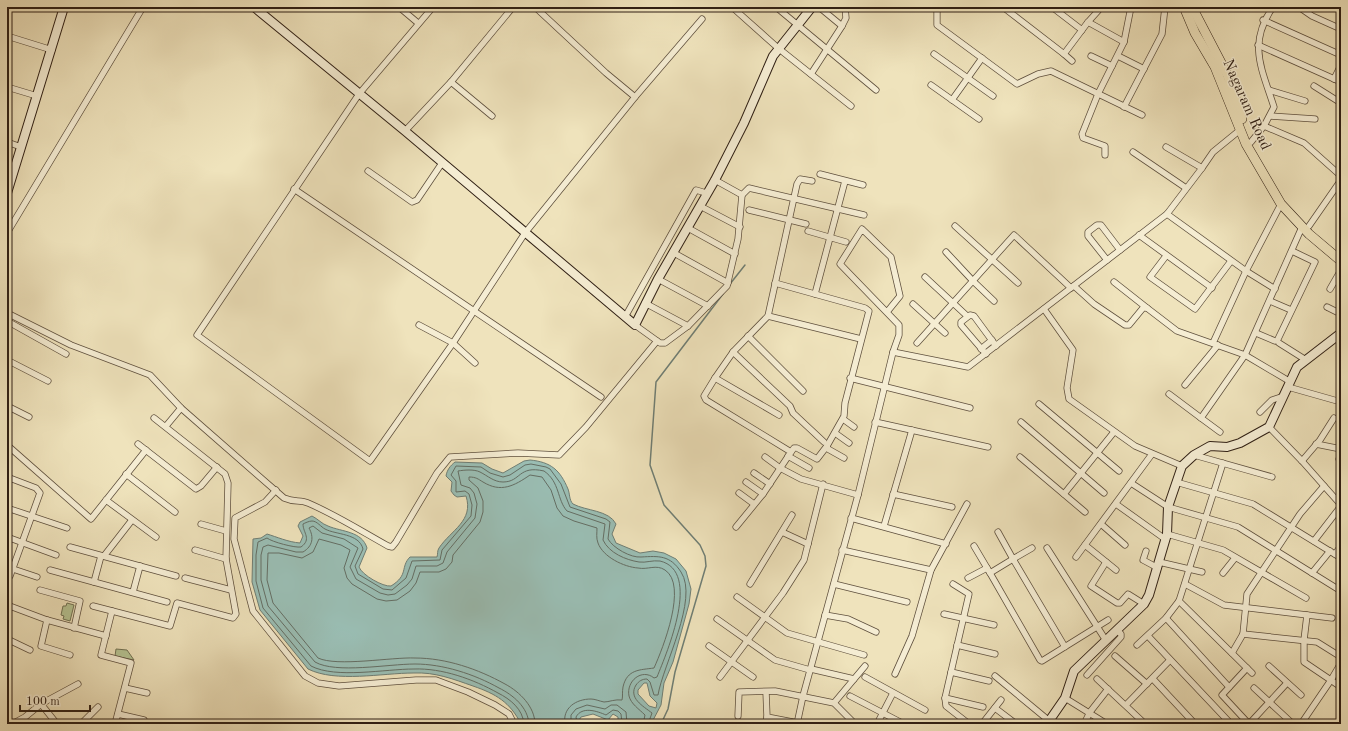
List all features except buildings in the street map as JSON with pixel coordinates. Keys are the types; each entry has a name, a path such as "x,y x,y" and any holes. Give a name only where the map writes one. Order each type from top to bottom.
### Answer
{"main road":[{"name":"Nagaram Road","path":"1184,7 1194,33 1215,68 1251,142 1284,198 1305,227 1341,256"},
{"name":"Nagaram Road","path":"1192,7 1228,76 1240,130 1246,144 1281,204 1341,261"}],"street":[{"path":"7,193 64,7"},
{"path":"7,233 144,7"},
{"path":"254,7 405,131 625,317 657,341 664,344 688,326 725,288 728,283 740,226 742,195 750,188 864,215"},
{"path":"398,7 418,23"},
{"path":"433,7 359,94 197,335 370,461 453,343 472,311 525,233 635,97 702,19"},
{"path":"405,131 451,82 513,7"},
{"path":"535,7 606,73 635,97"},
{"path":"732,7 778,48 851,106"},
{"path":"776,7 827,51 876,90"},
{"path":"635,324 658,279 688,228 706,193 715,180 744,123 773,56 812,7"},
{"path":"819,7 842,26"},
{"path":"811,74 842,26 846,18 845,7"},
{"path":"937,7 937,25 1017,84 1038,74 1051,71 1142,115"},
{"path":"1003,7 1072,60"},
{"path":"1052,7 1082,30"},
{"path":"1064,54 1098,11 1095,7"},
{"path":"1105,155 1105,146 1082,136 1098,94 1124,42 1131,7"},
{"path":"1124,107 1162,34 1165,7"},
{"path":"1251,142 1264,126 1274,107 1258,57 1258,45 1264,20 1273,7"},
{"path":"1298,7 1312,16 1341,29"},
{"path":"1304,10 1311,7"},
{"path":"1264,20 1341,55"},
{"path":"1088,22 1124,42"},
{"path":"7,36 52,50"},
{"path":"1258,45 1341,82"},
{"path":"934,54 993,96"},
{"path":"1091,56 1112,66"},
{"path":"1118,56 1144,70"},
{"path":"952,100 982,58"},
{"path":"1334,79 1341,65"},
{"path":"451,82 492,116"},
{"path":"931,86 980,119"},
{"path":"1314,86 1341,103"},
{"path":"7,87 37,96"},
{"path":"1269,90 1304,101"},
{"path":"1270,116 1315,119"},
{"path":"1264,126 1304,143 1341,176"},
{"path":"893,352 968,367 1167,214 1213,152 1240,130"},
{"path":"7,142 21,147"},
{"path":"1166,147 1202,168"},
{"path":"1133,152 1186,188"},
{"path":"368,171 412,202 417,200 442,163"},
{"path":"820,174 863,185"},
{"path":"715,180 742,195"},
{"path":"809,468 790,454 706,400 704,396 734,352 768,316 798,180 812,181"},
{"path":"1201,418 1245,355 1292,251 1305,227 1341,180"},
{"path":"815,294 845,181"},
{"path":"294,189 601,397"},
{"path":"625,317 696,190 706,193"},
{"path":"1185,386 1216,344 1246,271 1281,204"},
{"path":"700,206 740,226"},
{"path":"749,210 806,224"},
{"path":"1167,214 1231,261 1275,289"},
{"path":"1107,260 1088,236 1088,232 1097,225 1101,225 1120,250"},
{"path":"955,226 1018,283"},
{"path":"688,228 735,254"},
{"path":"767,718 797,724 810,669 858,495 875,422 900,327 840,264 862,229 889,254 893,260 900,296 887,312"},
{"path":"808,231 846,242"},
{"path":"917,343 1014,235 1073,287 1094,304 1125,325 1129,325 1143,308 1147,308"},
{"path":"1139,235 1212,288"},
{"path":"1277,341 1315,262 1292,251"},
{"path":"946,252 973,282 994,301"},
{"path":"674,253 728,283"},
{"path":"1166,256 1150,277 1195,310 1231,261"},
{"path":"1330,289 1341,270"},
{"path":"925,276 966,315"},
{"path":"658,279 708,306"},
{"path":"1114,282 1177,331 1245,355 1289,384 1341,402"},
{"path":"736,527 763,494 794,448 797,448 817,459 825,444 835,433 843,420 850,378 868,311 865,308 775,283"},
{"path":"1270,301 1291,310"},
{"path":"645,303 688,326"},
{"path":"913,304 945,333"},
{"path":"1327,307 1341,314"},
{"path":"1044,309 1073,350 1066,388 1068,399 1135,446 1182,466"},
{"path":"7,312 71,345 150,375 181,408 292,502 306,502 346,521 392,547 437,473 450,456 518,453 559,455 586,427 657,341"},
{"path":"986,354 961,325 961,322 973,315 992,340 994,348"},
{"path":"768,316 861,340"},
{"path":"7,321 66,354"},
{"path":"419,324 453,343 475,363"},
{"path":"1256,333 1277,341 1306,360"},
{"path":"995,676 1050,723 1065,698 1074,671 1144,604 1158,565 1166,536 1168,507 1182,466 1194,455 1210,446 1227,447 1240,443 1269,427 1297,367 1341,333"},
{"path":"748,336 803,391"},
{"path":"981,349 992,340"},
{"path":"987,344 994,348"},
{"path":"734,352 790,406 793,413 825,444 828,449 844,458"},
{"path":"7,360 48,381"},
{"path":"715,378 779,415"},
{"path":"850,378 884,388 970,408"},
{"path":"1169,394 1220,432"},
{"path":"1260,412 1272,400 1284,396"},
{"path":"1039,404 1119,471"},
{"path":"7,406 29,417"},
{"path":"166,426 181,408"},
{"path":"93,606 170,626 177,603 233,618 236,614 226,559 228,483 225,474 154,418"},
{"path":"1302,461 1334,418"},
{"path":"843,420 854,427"},
{"path":"875,422 988,447"},
{"path":"1021,422 1104,493"},
{"path":"1269,427 1302,461 1341,506 1314,541"},
{"path":"884,526 912,430"},
{"path":"1064,494 1080,471 1114,432"},
{"path":"835,433 849,442"},
{"path":"138,444 196,489 201,486 218,467"},
{"path":"1316,444 1341,449"},
{"path":"7,445 91,519 146,450"},
{"path":"1076,557 1152,454"},
{"path":"1194,455 1272,477"},
{"path":"1341,456 1341,461"},
{"path":"765,457 780,468 801,479 858,495"},
{"path":"1020,457 1085,512"},
{"path":"1137,645 1166,618 1179,601 1223,463"},
{"path":"754,473 770,484"},
{"path":"126,474 175,512"},
{"path":"7,477 39,490 23,542 10,576 7,578"},
{"path":"746,482 763,494"},
{"path":"1176,482 1213,494 1253,504 1341,558"},
{"path":"1131,483 1168,507 1206,516 1238,526 1341,590"},
{"path":"720,677 783,593 804,560 823,484"},
{"path":"1232,653 1243,634 1247,594 1290,528 1324,486"},
{"path":"276,490 265,502 235,518 234,539 253,611 305,676 318,683 339,686 416,680 436,680 468,692 495,705 509,714 514,724"},
{"path":"739,493 754,504"},
{"path":"893,494 952,507"},
{"path":"106,500 156,537"},
{"path":"894,674 912,636 931,570 967,504"},
{"path":"1116,504 1166,536 1224,550 1235,558 1306,598"},
{"path":"7,508 67,528"},
{"path":"750,584 792,515"},
{"path":"851,518 946,544"},
{"path":"94,582 103,556 132,520"},
{"path":"201,524 226,531"},
{"path":"1100,524 1125,545"},
{"path":"782,532 808,544"},
{"path":"998,532 1065,647"},
{"path":"7,537 56,555"},
{"path":"1085,545 1116,570"},
{"path":"974,546 1040,660 1042,661 1108,620"},
{"path":"1312,573 1332,552 1341,546"},
{"path":"70,547 176,576"},
{"path":"968,578 988,571 1032,548"},
{"path":"1047,548 1105,640"},
{"path":"195,550 226,559"},
{"path":"842,550 931,570"},
{"path":"1146,551 1143,560 1158,565 1202,572"},
{"path":"1223,573 1235,558"},
{"path":"1106,562 1091,586 1118,603 1120,603 1128,594 1144,604"},
{"path":"132,592 140,566"},
{"path":"13,569 38,577"},
{"path":"50,570 167,602"},
{"path":"185,578 231,590"},
{"path":"834,584 907,602"},
{"path":"953,584 969,594 945,698 946,706 969,724"},
{"path":"1185,584 1224,605 1332,618"},
{"path":"40,590 80,601 74,628"},
{"path":"737,597 787,633 817,643 864,655"},
{"path":"1179,601 1252,673"},
{"path":"7,605 47,620 106,636"},
{"path":"112,611 101,655 131,663 115,724"},
{"path":"944,614 994,625"},
{"path":"825,615 848,619 876,632"},
{"path":"1307,615 1304,640 1304,662 1341,687"},
{"path":"717,618 775,660 854,679"},
{"path":"1166,618 1230,687"},
{"path":"47,620 41,646 70,655"},
{"path":"1087,675 1121,637 1117,630"},
{"path":"1243,634 1317,642 1341,657"},
{"path":"1148,636 1231,724"},
{"path":"7,639 30,650"},
{"path":"957,645 995,654"},
{"path":"709,646 753,678"},
{"path":"1115,656 1147,684"},
{"path":"1126,705 1170,660"},
{"path":"1301,724 1341,663"},
{"path":"834,703 865,666"},
{"path":"1269,666 1301,695"},
{"path":"1247,668 1222,695 1250,724 1287,683"},
{"path":"951,672 989,681"},
{"path":"865,677 925,710"},
{"path":"1097,679 1142,721"},
{"path":"1153,679 1195,724"},
{"path":"12,724 25,717 41,704 78,684"},
{"path":"125,688 147,693"},
{"path":"1254,688 1293,724"},
{"path":"1084,724 1090,712 1108,689"},
{"path":"766,692 766,724"},
{"path":"738,716 738,693 766,692 803,696 834,703 855,724"},
{"path":"877,724 893,692"},
{"path":"850,696 904,724"},
{"path":"945,698 983,707"},
{"path":"1065,698 1090,712 1107,724"},
{"path":"982,724 1001,700"},
{"path":"41,704 57,724"},
{"path":"81,724 98,707"},
{"path":"995,708 1016,724"},
{"path":"118,714 144,720"}],"green space":[{"path":"67,603 74,605 70,621 63,619 64,616 61,615 63,606 66,606"},
{"path":"116,649 127,650 134,660 115,656"}],"water":[{"path":"524,461 537,461 554,468 565,482 573,504 603,513 613,519 616,524 612,534 616,543 640,553 653,551 664,553 676,559 686,571 691,589 689,604 673,662 664,683 661,705 651,724 618,724 618,717 613,714 608,720 593,714 581,717 579,720 582,724 521,724 517,716 502,700 481,689 444,676 422,673 401,673 360,676 332,676 319,673 308,669 260,610 252,582 253,539 261,538 267,534 287,541 300,543 303,536 298,526 300,522 312,516 326,525 351,533 361,538 367,548 359,567 368,577 378,583 391,586 397,582 402,575 405,564 410,557 437,557 439,548 464,519 468,505 466,496 457,497 454,495 451,491 452,482 446,476 448,470 455,462 482,463 503,473","holes":["644,683 647,683 650,696 657,703 656,708 649,706 638,694 638,690"]}],"waterway":[{"path":"730,284 745,265"},
{"path":"661,724 668,709 675,672 706,566 705,556 700,545 664,505 650,465 656,382 723,294"}]}
